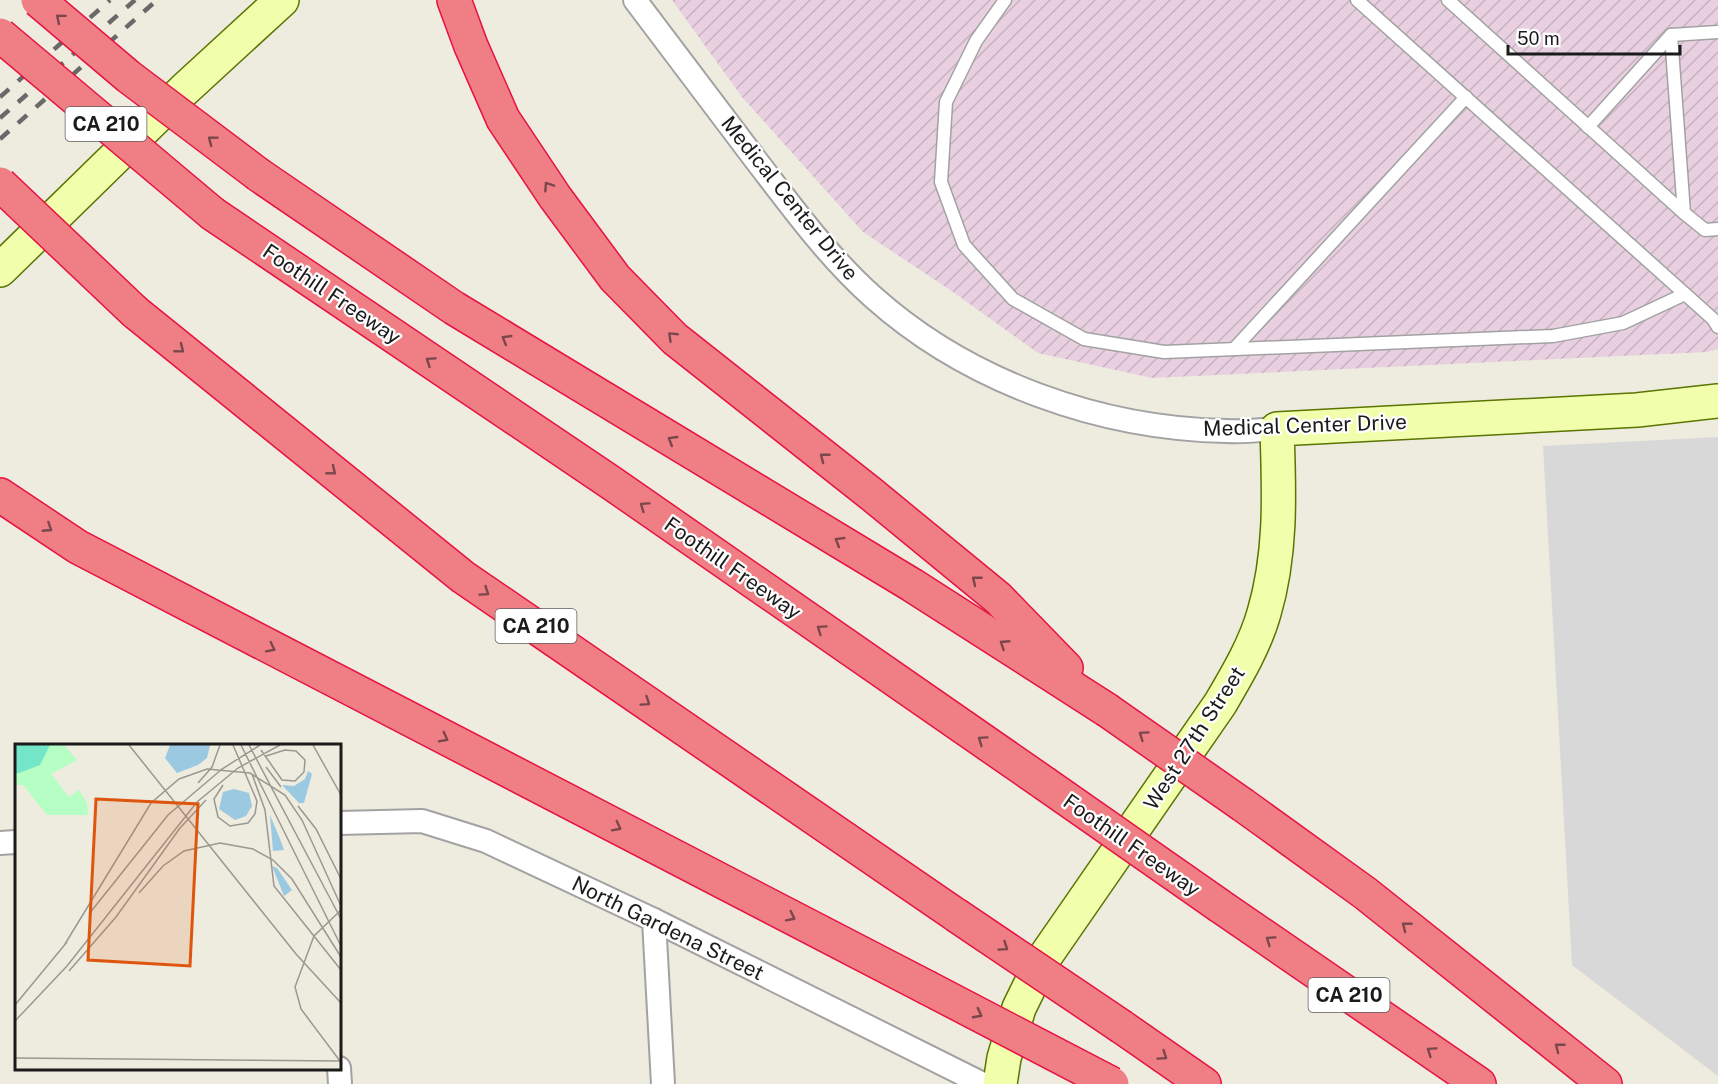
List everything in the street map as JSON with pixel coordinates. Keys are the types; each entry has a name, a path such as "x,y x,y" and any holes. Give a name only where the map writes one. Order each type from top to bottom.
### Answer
{"highway":[{"path":"38,0 129,76 259,175 454,308 912,585 1107,710 1365,893 1605,1084"},
{"path":"454,0 503,119 555,196 615,278 675,339 870,493 998,598 1107,710"},
{"name":"Foothill Freeway","path":"0,35 213,214 610,482 1479,1084"},
{"name":"CA 210","path":"0,184 135,312 464,577 1204,1084"},
{"path":"0,200 135,312"},
{"path":"0,495 78,547 1112,1084"}],"street":[{"path":"0,270 184,90 282,0"},
{"name":"Medical Center Drive","path":"635,0 785,198 827,250 873,297 922,335 978,369 1065,405 1112,417 1170,426 1227,431 1637,410 1718,401"},
{"name":"West 27th Street","path":"1000,1084 1004,1058 1019,1008 1042,961 1220,704 1246,660 1264,615 1275,568 1279,516 1277,429"},
{"name":"North Gardena Street","path":"340,823 422,821 476,838 654,920 983,1084"},
{"path":"0,843 15,842"},
{"path":"654,920 663,1084"},
{"path":"339,1069 340,1084"}],"lane":[{"path":"1005,0 976,41 946,102 940,182 964,245 1013,298 1084,339 1164,352 1553,336 1623,323 1685,294"},
{"path":"1357,0 1713,319 1718,327"},
{"path":"1448,0 1684,213 1705,230 1718,229"},
{"path":"1588,127 1671,35 1718,32"},
{"path":"1671,35 1684,213"},
{"path":"1234,349 1466,97"}],"shaded area":[{"path":"672,0 1718,0 1718,349 1707,352 1152,378 1038,353 953,292 863,232 742,97"},
{"path":"1718,437 1718,1076 1572,965 1543,446"}],"railway":[{"path":"0,97 110,0"},
{"path":"0,118 135,0"},
{"path":"0,139 157,0"}]}
